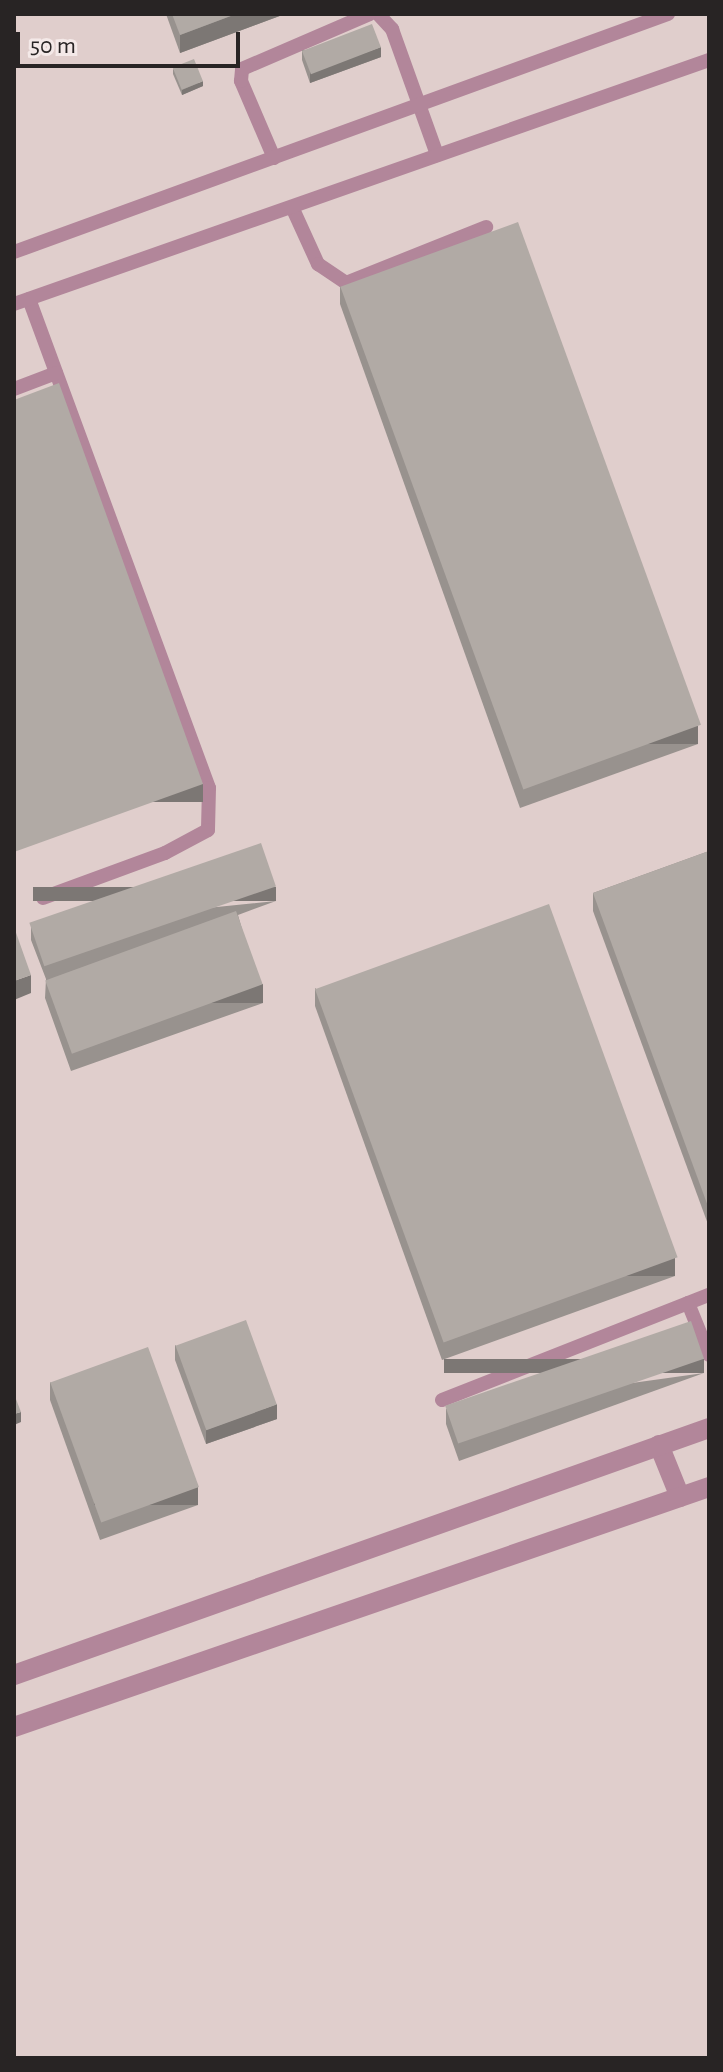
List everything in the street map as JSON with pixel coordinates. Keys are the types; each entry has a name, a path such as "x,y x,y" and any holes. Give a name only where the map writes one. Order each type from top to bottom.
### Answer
{"street":[{"path":"14,1675 709,1428"},
{"path":"659,1445 680,1497"},
{"path":"14,1727 709,1487"}],"lane":[{"path":"274,158 241,81 242,69 370,14"},
{"path":"378,14 392,29 437,155"},
{"path":"14,252 668,14"},
{"path":"14,304 709,60"},
{"path":"292,207 318,264 346,283 486,227"},
{"path":"29,299 209,788 208,830 165,853 43,898"},
{"path":"14,389 56,373"},
{"path":"442,1400 709,1295"},
{"path":"688,1303 709,1355"}],"shaded area":[{"path":"14,14 709,14 709,2058 14,2058"}],"building":[{"path":"172,14 236,14 180,35"},
{"path":"372,24 381,47 311,74 302,51"},
{"path":"194,59 203,81 182,90 173,68"},
{"path":"518,222 701,725 523,789 340,287"},
{"path":"59,383 203,784 14,852 14,400"},
{"path":"261,843 276,886 44,966 29,923"},
{"path":"709,851 709,1209 593,893"},
{"path":"549,904 678,1257 444,1342 315,989"},
{"path":"236,911 263,984 72,1054 45,980"},
{"path":"14,927 31,975 14,981"},
{"path":"246,1320 277,1405 206,1430 176,1346"},
{"path":"691,1321 704,1359 458,1443 445,1406"},
{"path":"148,1347 199,1487 101,1523 50,1383"},
{"path":"14,1394 21,1412 14,1414"}]}
